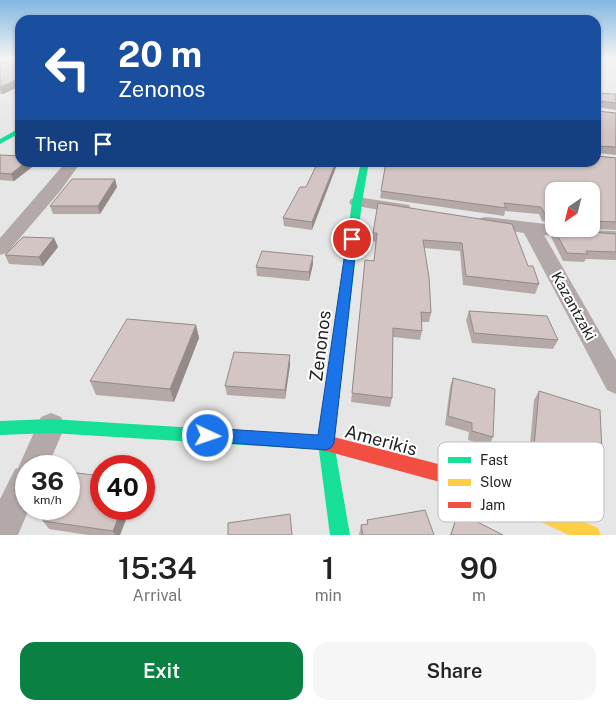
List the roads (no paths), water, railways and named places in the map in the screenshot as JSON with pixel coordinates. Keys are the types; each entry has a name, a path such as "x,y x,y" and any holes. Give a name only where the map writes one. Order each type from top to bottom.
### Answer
{"street":[{"path":"0,142 15,133"},
{"path":"0,249 70,167"},
{"name":"Zenonos","path":"340,535 326,443 357,202 364,167"},
{"path":"357,202 415,211"},
{"path":"473,220 531,229 616,236"},
{"name":"Kazantzaki","path":"531,229 616,383"},
{"path":"38,455 52,426"},
{"name":"Amerikis","path":"0,428 52,426 326,443 438,473"},
{"path":"0,535 15,503"},
{"name":"Amerikis","path":"562,522 591,535"}]}
